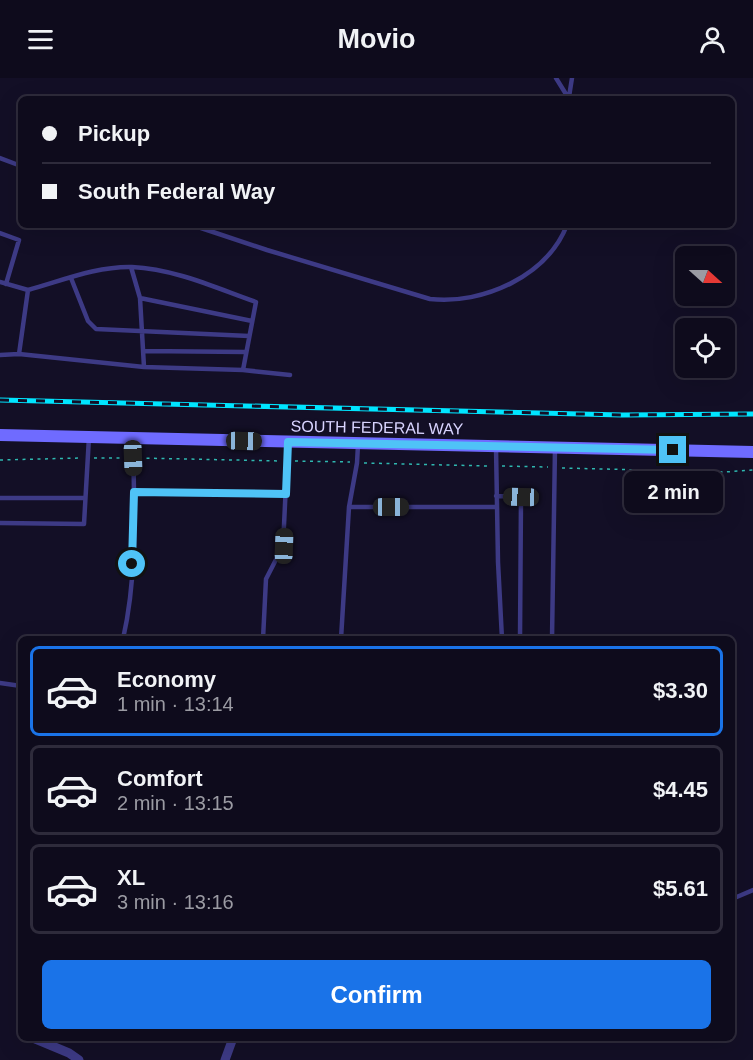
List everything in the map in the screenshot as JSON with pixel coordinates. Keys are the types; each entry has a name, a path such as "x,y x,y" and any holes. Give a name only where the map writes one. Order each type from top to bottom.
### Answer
{"main road":[{"name":"SOUTH FEDERAL WAY","path":"0,435 753,452"}],"street":[{"path":"40,1041 75,1055 80,1060"},
{"path":"225,1060 232,1041"}],"lane":[{"path":"556,78 568,96"},
{"path":"569,96 572,78"},
{"path":"0,158 18,165"},
{"path":"201,228 430,299 446,301 463,300 491,291 529,273 551,254 566,228"},
{"path":"0,233 19,240 3,283 28,290 97,271 131,267 176,274 256,302 243,370"},
{"path":"131,267 140,298 144,367"},
{"path":"71,278 88,321 96,329 249,336"},
{"path":"19,354 28,290"},
{"path":"140,298 252,321"},
{"path":"143,351 246,352"},
{"path":"0,355 19,354 144,367 243,370 290,375"},
{"path":"0,523 84,524 89,437"},
{"path":"124,636 130,609 134,492 133,438"},
{"path":"264,636 266,579 284,546 288,442"},
{"path":"342,636 349,507 358,444"},
{"path":"496,447 496,507 502,636"},
{"path":"552,636 555,448"},
{"path":"134,492 286,494"},
{"path":"496,496 521,497 520,636"},
{"path":"0,498 86,498"},
{"path":"349,507 496,507"},
{"path":"0,683 18,686"},
{"path":"735,898 753,891"}],"path":[{"path":"0,460 133,458 753,470"}],"railway":[{"path":"0,400 622,415 753,414"}],"route":[{"path":"132,564 134,492 286,494 288,442 673,450"}]}
